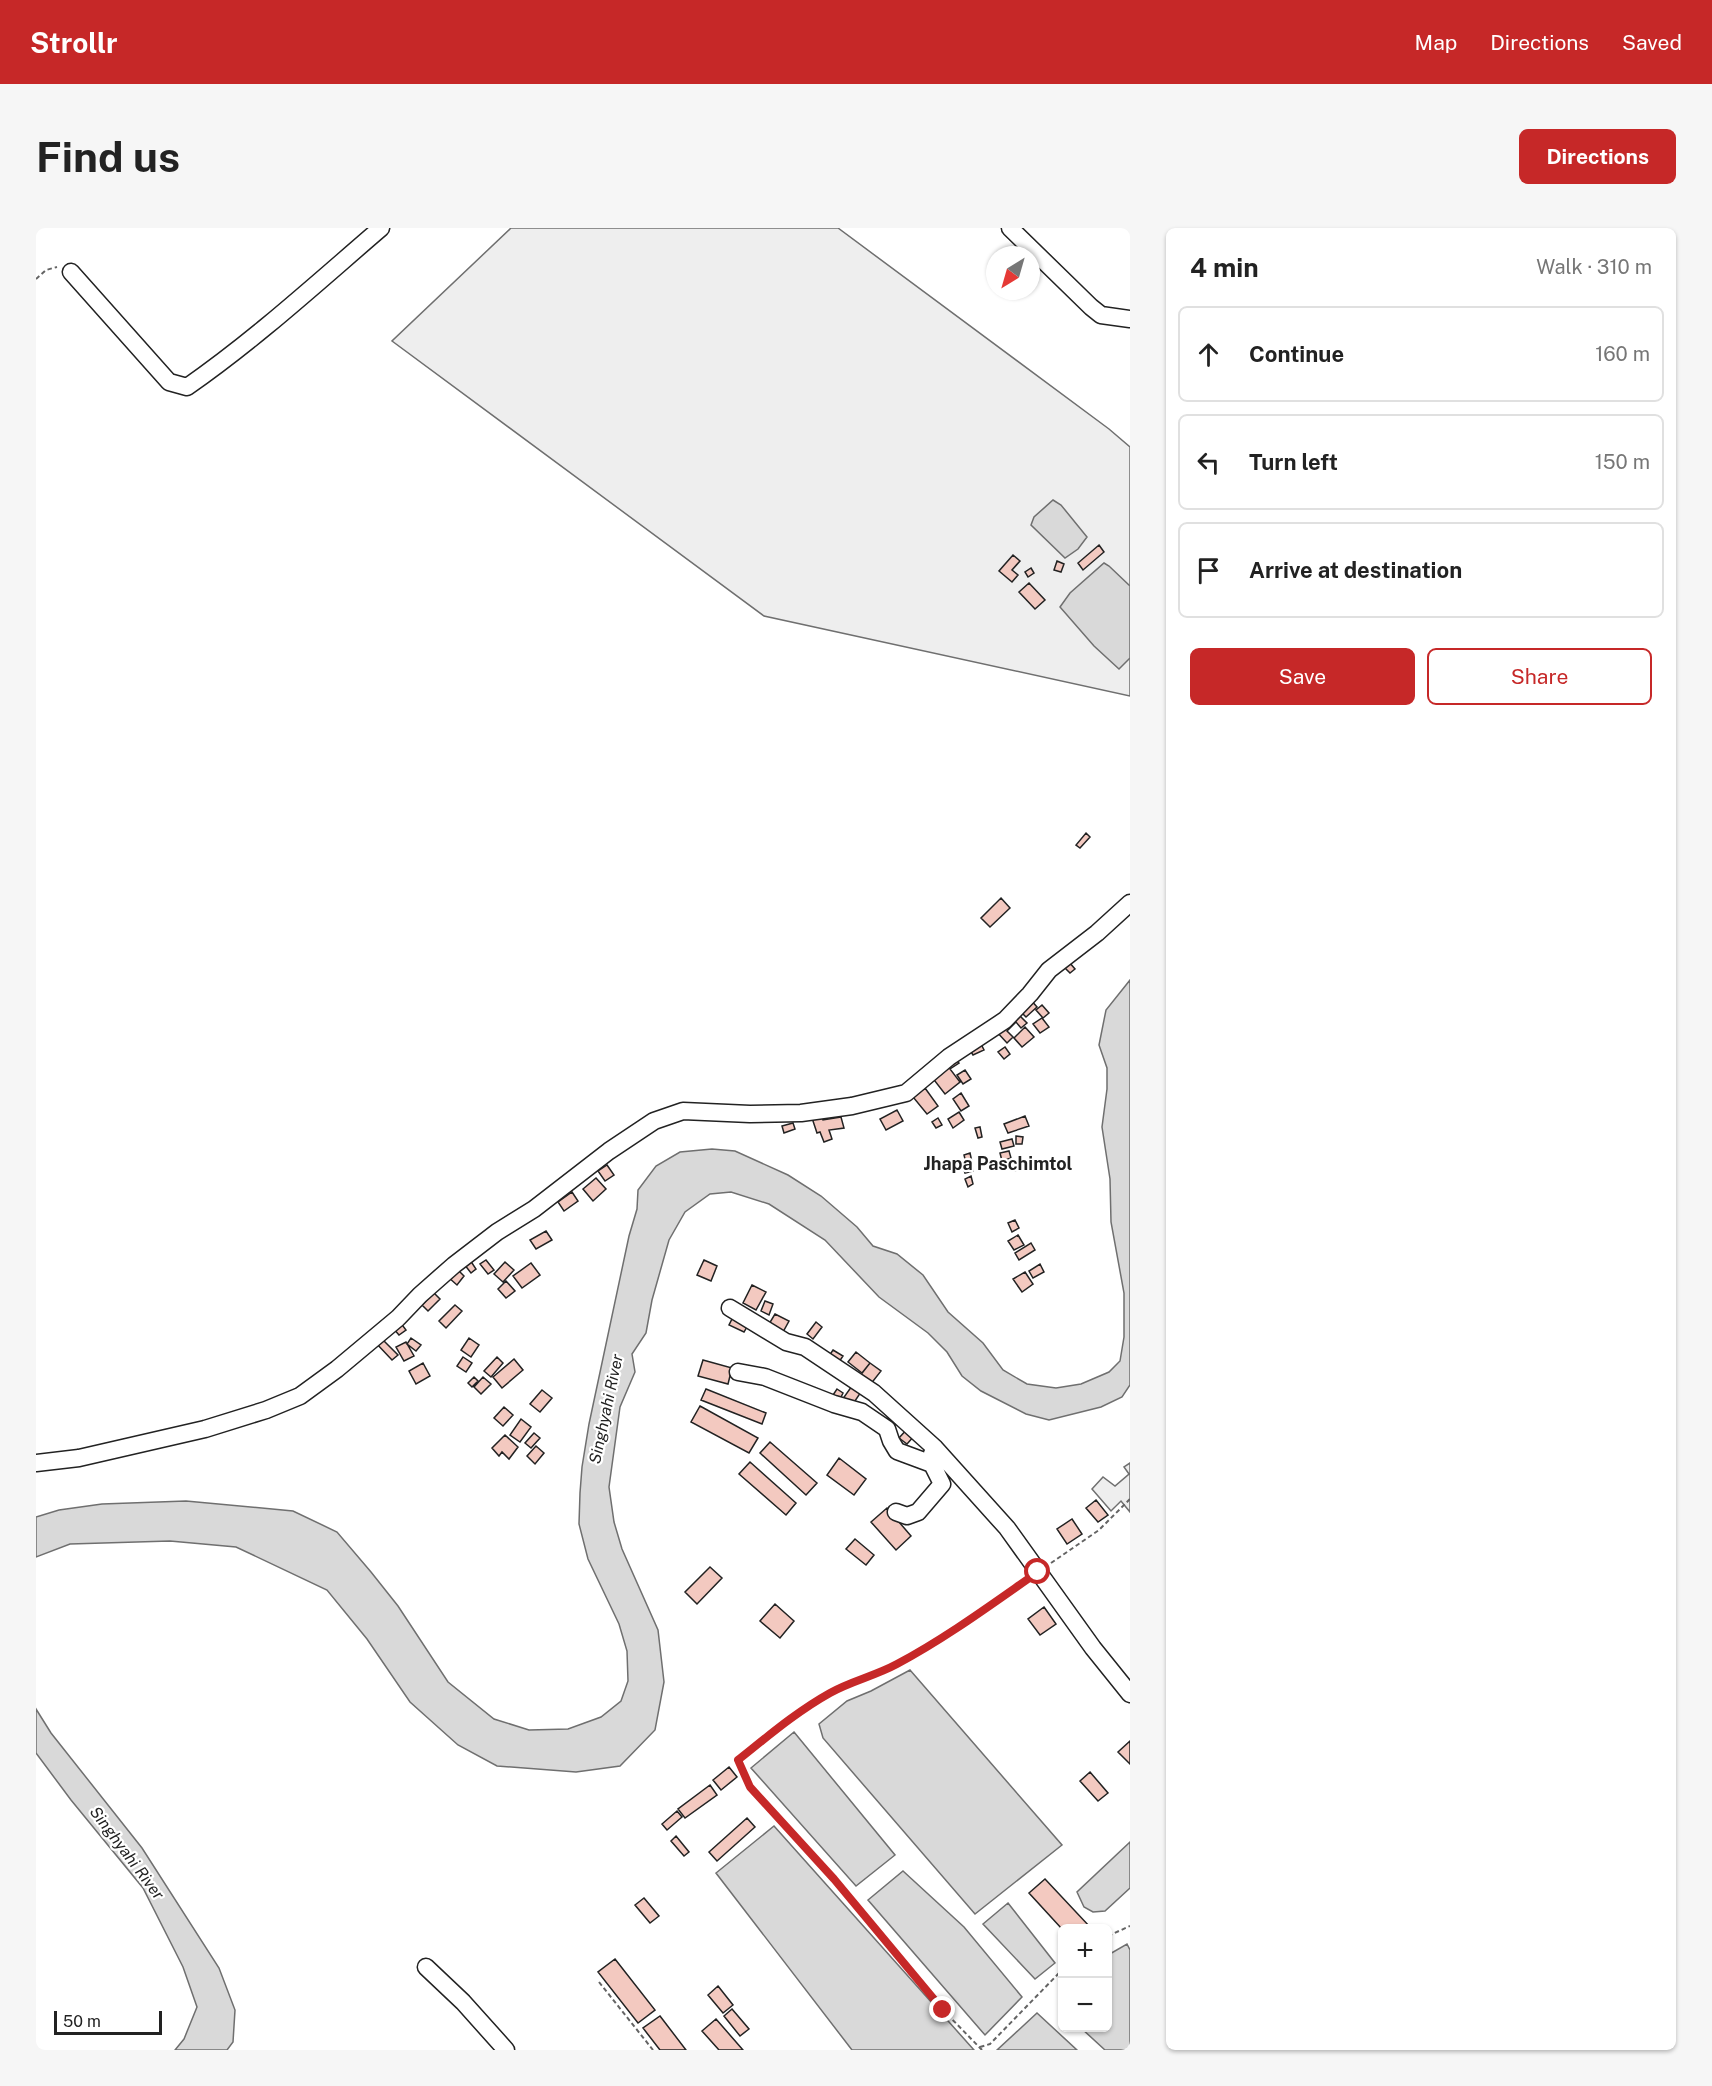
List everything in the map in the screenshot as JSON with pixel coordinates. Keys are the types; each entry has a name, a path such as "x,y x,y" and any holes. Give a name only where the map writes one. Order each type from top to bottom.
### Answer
{"street":[{"path":"71,272 169,382 188,387 218,366 381,228"},
{"path":"1010,228 1101,315 1130,320"},
{"path":"36,1463 79,1458 205,1429 266,1410 300,1396 337,1369 398,1318 454,1265 497,1232 534,1209 609,1151 654,1121 683,1111 750,1114 801,1113 852,1106 906,1093 950,1057 1005,1020 1049,970 1097,933 1130,903"},
{"path":"730,1308 786,1342 805,1347 874,1393 933,1456 1007,1528 1093,1648 1130,1694"},
{"path":"738,1372 781,1382 834,1404 862,1412 887,1429 897,1451 933,1456"},
{"path":"896,1512 907,1516 918,1512 942,1484 933,1456"},
{"path":"426,1967 502,2046"}],"path":[{"path":"36,279 46,270 58,267 71,272"},
{"path":"1058,1974 990,2044 981,2049 943,2010 834,1879 750,1787 738,1760 789,1719 828,1694 897,1664 946,1634 1099,1530 1130,1499"},
{"path":"1112,1934 1130,1926"},
{"path":"599,1982 653,2050"}],"shaded area":[{"path":"511,228 838,228 1109,429 1130,447 1130,696 764,616 392,341"},
{"path":"1130,1463 1130,1512 1121,1501 1111,1511 1092,1489 1103,1477 1115,1486 1129,1474 1124,1467"}],"water":[{"path":"1053,500 1061,505 1087,537 1078,549 1065,558 1031,525 1034,517"},
{"path":"1104,563 1130,586 1130,658 1119,669 1094,646 1060,607 1070,593"},
{"name":"Singhyahi River","path":"1130,980 1130,1385 1122,1397 1101,1407 1049,1420 1026,1414 981,1391 962,1376 947,1352 928,1333 879,1297 825,1240 769,1204 731,1192 710,1194 685,1212 669,1240 652,1300 646,1333 632,1354 635,1372 620,1407 609,1487 614,1522 622,1549 658,1630 664,1682 655,1730 620,1766 576,1772 497,1766 458,1745 410,1702 367,1639 327,1590 236,1547 170,1541 70,1544 36,1557 36,1517 59,1510 102,1504 186,1501 293,1511 337,1532 398,1606 448,1682 494,1719 529,1730 568,1729 601,1717 621,1701 628,1681 627,1651 619,1624 588,1559 579,1524 580,1493 589,1424 629,1236 637,1209 638,1190 656,1166 680,1152 712,1149 735,1151 788,1175 821,1196 857,1227 873,1246 897,1254 923,1275 948,1312 983,1343 1003,1370 1027,1384 1056,1388 1081,1384 1109,1372 1120,1361 1124,1337 1124,1293 1111,1222 1110,1179 1102,1127 1107,1068 1099,1045 1106,1010"},
{"path":"910,1670 1062,1845 975,1914 823,1738 819,1724 847,1701"},
{"name":"Singhyahi River","path":"36,1709 51,1733 142,1848 219,1968 235,2010 233,2042 227,2050 175,2050 184,2039 197,2007 183,1967 143,1888 36,1753"},
{"path":"794,1732 895,1855 856,1886 751,1768"},
{"path":"774,1826 974,2050 852,2050 716,1873"},
{"path":"1130,1842 1130,1888 1105,1911 1093,1912 1084,1907 1077,1892"},
{"path":"903,1871 964,1927 1022,1997 985,2035 868,1900"},
{"path":"1008,1903 1055,1963 1035,1979 983,1924"},
{"path":"1127,1944 1130,1950 1130,2050 1105,2050 1085,2032 1112,2032 1112,1953"},
{"path":"1037,2013 1077,2050 997,2050"}],"building":[{"path":"1099,545 1104,552 1083,570 1078,563"},
{"path":"1013,555 1020,561 1012,570 1018,575 1012,582 999,571"},
{"path":"1057,561 1064,564 1061,572 1054,570"},
{"path":"1031,568 1034,573 1028,577 1025,572"},
{"path":"1029,583 1045,600 1035,609 1019,592"},
{"path":"1086,833 1090,837 1080,848 1076,845"},
{"path":"1001,898 1010,908 990,927 981,918"},
{"path":"1069,962 1075,969 1070,973 1064,967"},
{"path":"1030,999 1037,1007 1026,1017 1019,1010"},
{"path":"1042,1005 1049,1013 1043,1018 1036,1010"},
{"path":"1016,1012 1027,1023 1021,1028 1016,1022 1007,1031 1013,1037 1007,1043 996,1031"},
{"path":"1042,1018 1049,1027 1040,1033 1033,1024"},
{"path":"1025,1027 1034,1037 1022,1047 1014,1038"},
{"path":"980,1042 984,1050 973,1055 968,1047"},
{"path":"1005,1047 1010,1054 1004,1059 998,1052"},
{"path":"955,1058 959,1063 950,1069 960,1082 945,1094 931,1076"},
{"path":"965,1070 971,1079 963,1084 957,1075"},
{"path":"925,1088 938,1106 927,1114 913,1097"},
{"path":"961,1093 969,1106 961,1111 953,1099"},
{"path":"897,1110 903,1121 886,1130 880,1119"},
{"path":"959,1112 964,1120 953,1128 948,1119"},
{"path":"822,1115 823,1120 841,1117 844,1128 829,1130 832,1139 824,1142 820,1132 817,1133 812,1118"},
{"path":"1025,1116 1029,1126 1008,1133 1004,1124"},
{"path":"938,1118 942,1125 936,1128 932,1122"},
{"path":"793,1123 795,1129 784,1133 782,1126"},
{"path":"980,1127 982,1137 978,1138 975,1128"},
{"path":"1016,1136 1023,1137 1022,1144 1016,1144"},
{"path":"1012,1139 1014,1146 1002,1149 1000,1142"},
{"path":"1009,1151 1011,1158 1002,1161 1000,1153"},
{"path":"970,1153 972,1162 966,1163 964,1155"},
{"path":"1022,1160 1024,1168 1014,1171 1011,1163"},
{"path":"607,1165 614,1175 605,1181 598,1171"},
{"path":"972,1165 973,1171 965,1173 963,1167"},
{"path":"971,1176 973,1184 968,1187 965,1179"},
{"path":"596,1178 606,1189 593,1201 583,1189"},
{"path":"572,1192 578,1201 564,1211 558,1202"},
{"path":"1015,1220 1019,1228 1012,1232 1008,1223"},
{"path":"546,1231 552,1240 536,1249 530,1240"},
{"path":"1018,1235 1024,1245 1014,1250 1008,1241"},
{"path":"1031,1243 1035,1250 1019,1260 1015,1253"},
{"path":"470,1260 476,1269 471,1273 464,1264"},
{"path":"486,1260 494,1270 488,1274 480,1264"},
{"path":"704,1260 717,1266 711,1281 697,1275"},
{"path":"505,1262 514,1270 503,1282 494,1274"},
{"path":"531,1263 540,1275 522,1288 513,1276"},
{"path":"1040,1264 1044,1272 1033,1278 1029,1271"},
{"path":"456,1268 464,1276 457,1285 448,1277"},
{"path":"1025,1272 1033,1284 1022,1292 1013,1279"},
{"path":"506,1281 515,1291 506,1298 498,1289"},
{"path":"752,1285 766,1292 756,1310 743,1303"},
{"path":"434,1293 440,1299 428,1311 422,1305"},
{"path":"765,1301 773,1304 769,1315 761,1311"},
{"path":"455,1305 462,1311 446,1328 439,1321"},
{"path":"775,1314 789,1321 783,1332 769,1324"},
{"path":"733,1317 748,1325 744,1332 729,1325"},
{"path":"400,1322 406,1330 399,1335 393,1328"},
{"path":"816,1322 822,1327 813,1339 807,1334"},
{"path":"380,1337 398,1355 392,1360 375,1342"},
{"path":"411,1338 421,1345 416,1351 407,1344"},
{"path":"469,1338 479,1345 471,1357 461,1350"},
{"path":"406,1342 414,1356 404,1361 396,1347"},
{"path":"833,1350 843,1356 837,1365 827,1359"},
{"path":"856,1352 870,1363 862,1373 848,1362"},
{"path":"463,1357 472,1363 466,1372 457,1366"},
{"path":"497,1357 503,1363 491,1377 484,1371"},
{"path":"514,1359 523,1370 502,1388 493,1377"},
{"path":"703,1360 732,1368 728,1384 698,1376"},
{"path":"423,1363 430,1376 416,1384 409,1371"},
{"path":"870,1363 881,1371 870,1385 859,1377"},
{"path":"474,1377 478,1381 472,1387 468,1383"},
{"path":"483,1377 491,1384 481,1394 474,1387"},
{"path":"854,1383 863,1389 851,1407 842,1400"},
{"path":"706,1389 766,1413 762,1424 701,1400"},
{"path":"837,1389 843,1393 840,1399 833,1395"},
{"path":"542,1390 552,1398 540,1412 530,1404"},
{"path":"700,1406 758,1438 749,1453 691,1422"},
{"path":"504,1407 513,1415 503,1426 494,1418"},
{"path":"521,1419 531,1427 520,1442 510,1435"},
{"path":"908,1428 915,1435 907,1444 899,1438"},
{"path":"534,1433 540,1438 531,1448 525,1443"},
{"path":"505,1435 518,1447 509,1459 502,1452 499,1456 492,1448"},
{"path":"770,1442 817,1483 806,1495 760,1453"},
{"path":"536,1446 544,1453 535,1464 527,1456"},
{"path":"839,1458 866,1479 854,1495 827,1475"},
{"path":"750,1462 796,1503 786,1515 739,1474"},
{"path":"1096,1500 1108,1515 1098,1522 1086,1508"},
{"path":"887,1508 911,1536 896,1550 871,1522"},
{"path":"1072,1519 1082,1534 1067,1544 1057,1529"},
{"path":"855,1539 874,1555 866,1565 846,1549"},
{"path":"710,1567 722,1578 697,1604 685,1592"},
{"path":"775,1604 794,1621 780,1638 760,1621"},
{"path":"1044,1607 1056,1624 1040,1635 1028,1619"},
{"path":"1130,1741 1130,1764 1118,1752"},
{"path":"729,1767 737,1777 721,1790 713,1780"},
{"path":"1090,1772 1108,1793 1098,1801 1080,1781"},
{"path":"710,1785 717,1795 685,1818 678,1809"},
{"path":"677,1811 682,1817 667,1830 662,1824"},
{"path":"747,1818 755,1827 717,1861 709,1852"},
{"path":"676,1836 689,1852 684,1856 671,1841"},
{"path":"1045,1879 1087,1924 1058,1925 1029,1893"},
{"path":"644,1898 659,1916 650,1923 635,1905"},
{"path":"615,1959 655,2010 638,2023 598,1972"},
{"path":"718,1986 733,2005 723,2013 708,1995"},
{"path":"732,2009 749,2029 740,2036 724,2016"},
{"path":"660,2016 686,2050 660,2050 643,2028"},
{"path":"716,2019 743,2050 719,2050 702,2031"}],"district":[{"name":"Jhapa Paschimtol","path":"998,1163"}],"route":[{"path":"943,2010 834,1879 750,1787 738,1760 789,1719 828,1694 897,1664 1038,1572"}]}
